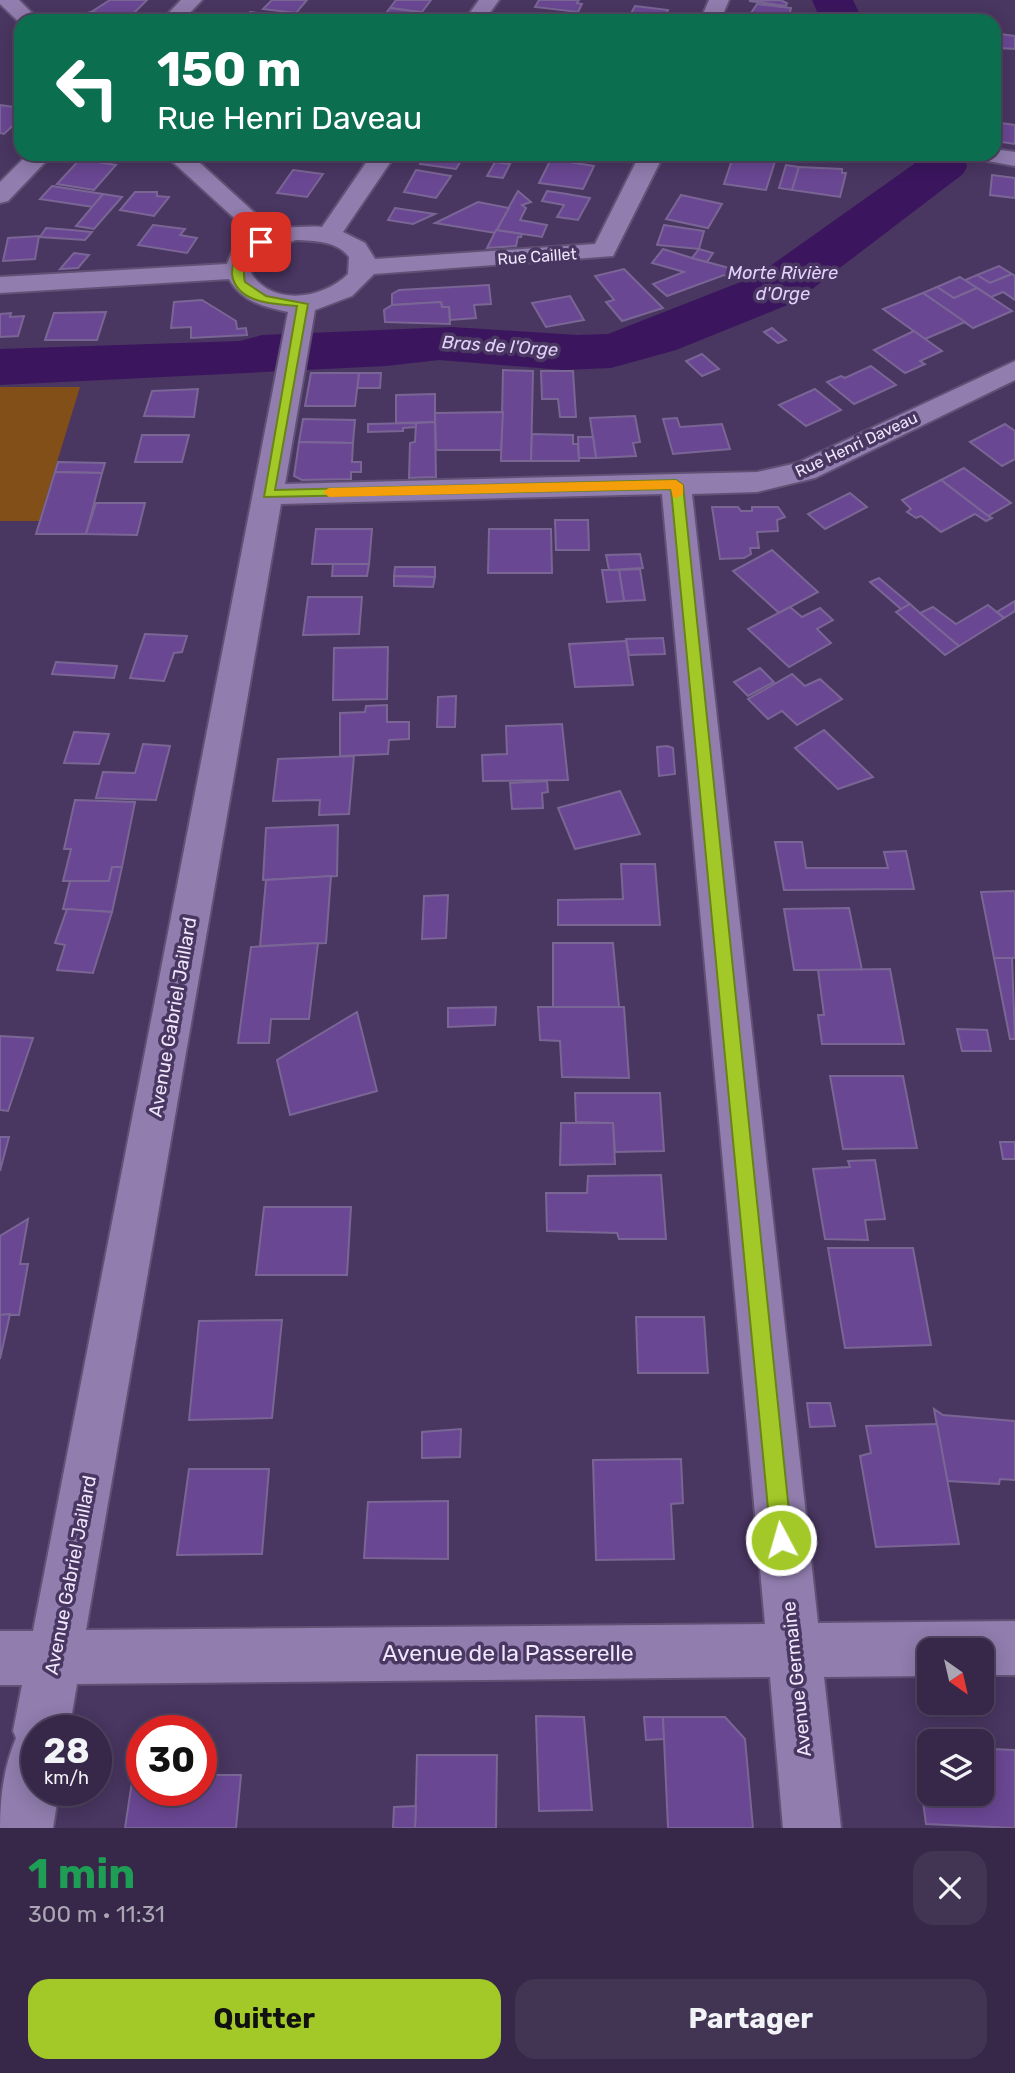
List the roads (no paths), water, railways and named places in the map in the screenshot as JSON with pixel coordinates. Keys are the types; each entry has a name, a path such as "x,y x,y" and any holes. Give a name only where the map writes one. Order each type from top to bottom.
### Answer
{"street":[{"path":"6,0 22,14"},
{"path":"178,14 192,0"},
{"path":"0,197 34,161"},
{"path":"184,161 259,230 277,236"},
{"path":"329,235 379,161"},
{"name":"Rue Caillet","path":"363,267 604,251 649,161"},
{"path":"295,233 329,235 354,248 361,257 363,267 359,277 337,295 303,304 263,299 249,292 239,282 237,271 240,260 248,250 277,236 295,233"},
{"path":"0,285 237,271"},
{"name":"Avenue Gabriel Jaillard","path":"44,1715 303,304"},
{"name":"Rue Henri Daveau","path":"268,494 757,482 804,471 1015,369"},
{"name":"Avenue Germaine","path":"676,485 812,1828"},
{"name":"Avenue de la Passerelle","path":"0,1658 1015,1648"},
{"path":"24,1828 28,1806"}],"water":[{"path":"812,0 853,0 860,14 818,14"},
{"name":"Morte Rivière d'Orge","path":"915,161 966,161 967,167 963,174 795,302 676,350 611,368 563,370 439,360 386,366 0,385 0,349 240,341 262,335 452,327 577,335 608,334 756,276"}],"water label":[{"name":"Bras de l'Orge","path":"500,346"}]}
